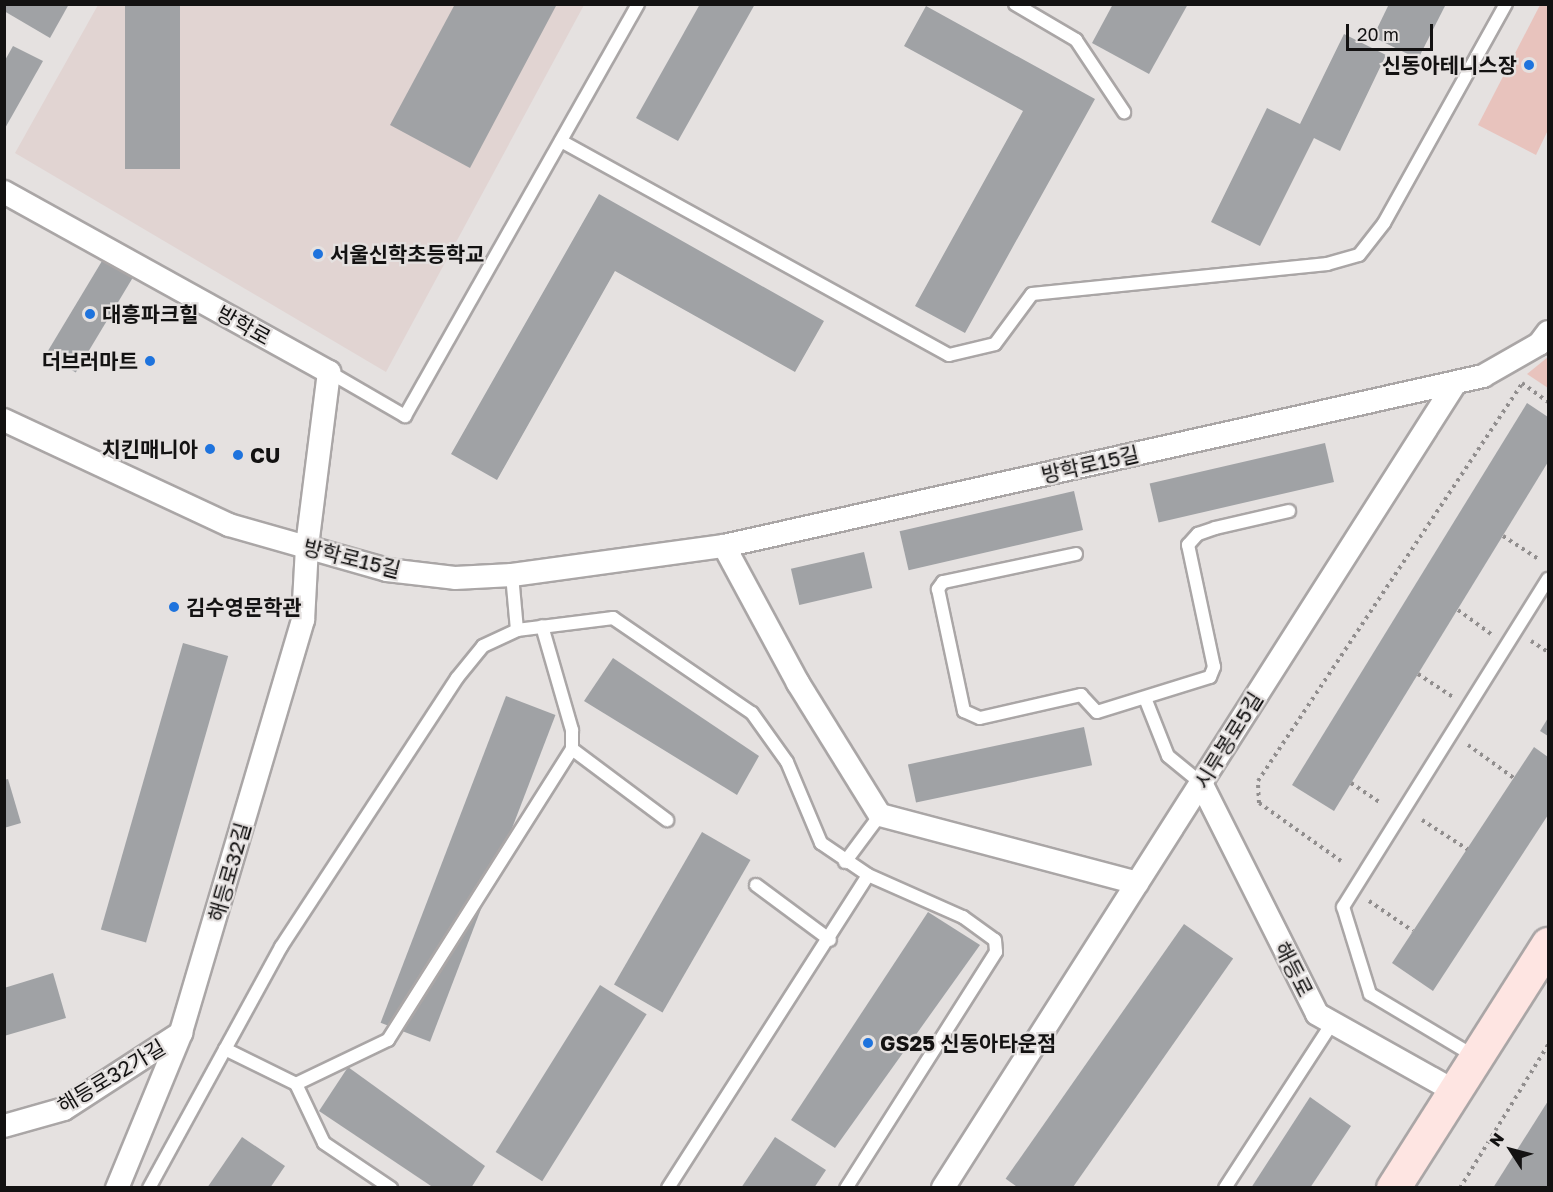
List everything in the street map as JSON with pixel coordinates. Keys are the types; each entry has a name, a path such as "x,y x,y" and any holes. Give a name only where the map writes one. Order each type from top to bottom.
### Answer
{"main road":[{"path":"1393,1188 1548,944"}],"street":[{"name":"방학로","path":"4,192 329,372"},
{"path":"1456,382 1483,376 1539,344 1548,332"},
{"path":"307,547 329,372"},
{"name":"방학로15길","path":"4,420 229,525 387,570 455,578 512,575 608,565 724,546 1456,382"},
{"name":"시루봉로5길","path":"943,1188 1456,382"},
{"path":"724,546 798,683 880,815 1137,883"},
{"name":"해등로32길","path":"117,1188 181,1033 303,620 307,547"},
{"name":"해등로","path":"1201,783 1317,1014 1454,1092"},
{"name":"해등로32가길","path":"4,1126 64,1109 181,1033"}],"lane":[{"path":"329,372 405,416 638,4"},
{"path":"1015,4 1076,40 1124,112"},
{"path":"561,141 949,355 995,344 1032,294 1328,264 1359,255 1384,223 1506,4"},
{"path":"1076,554 943,582 938,589 959,700 964,711 980,718 1067,696 1081,695 1097,712 1197,683 1210,677 1214,668 1188,545 1191,539 1215,528 1289,511"},
{"path":"512,575 518,630"},
{"path":"1475,1057 1370,994 1342,907 1548,579"},
{"path":"148,1188 281,947 457,678 483,646 518,630 613,618 752,713 788,762 821,843 845,862 868,875 963,917 995,940 996,952 846,1188"},
{"path":"296,1084 388,1040 572,749 572,730 542,626"},
{"path":"1145,698 1168,756 1201,783"},
{"path":"572,749 667,820"},
{"path":"845,862 880,815"},
{"path":"668,1188 830,940 868,875"},
{"path":"756,885 830,940"},
{"path":"1225,1188 1333,1022"},
{"path":"225,1049 296,1084 324,1143 391,1188"}],"path":[{"path":"1341,861 1259,803 1258,781 1522,383 1548,402"},
{"path":"1503,536 1548,565"},
{"path":"1458,610 1507,645"},
{"path":"1418,675 1468,707"},
{"path":"1451,733 1514,778"},
{"path":"1351,783 1467,849"},
{"path":"1353,890 1413,931"},
{"path":"1460,1188 1548,1046"}],"shaded area":[{"name":"서울신학초등학교","path":"98,5 584,5 386,372 15,153"},
{"name":"신동아테니스장","path":"1540,5 1548,5 1548,130 1536,155 1478,125"},
{"path":"1548,357 1548,388 1527,374"}],"building":[{"path":"4,4 69,4 50,38 4,11"},
{"path":"125,4 180,4 180,169 125,169"},
{"path":"455,4 557,4 470,168 390,125"},
{"path":"700,4 755,4 678,141 636,118"},
{"path":"1113,4 1188,4 1149,74 1092,43"},
{"path":"1389,4 1446,4 1418,59 1373,37"},
{"path":"926,6 1095,99 965,333 915,306 1023,111 904,46"},
{"path":"1344,34 1386,55 1340,151 1314,138 1260,246 1211,222 1267,108 1300,124"},
{"path":"13,46 43,61 4,130 4,62"},
{"path":"599,194 824,321 795,372 615,271 497,480 451,454"},
{"name":"대흥파크힐","path":"105,256 135,274 76,373 46,355"},
{"path":"1527,403 1548,417 1548,462 1334,811 1292,785"},
{"path":"1325,443 1334,482 1159,522 1150,483"},
{"path":"1074,491 1083,530 909,570 900,531"},
{"path":"864,552 872,588 799,605 791,569"},
{"path":"183,643 228,656 146,942 101,929"},
{"path":"613,658 759,756 737,795 584,701"},
{"path":"506,696 555,715 430,1042 381,1023"},
{"path":"1548,718 1548,736 1540,731"},
{"path":"1084,727 1092,765 916,803 908,764"},
{"path":"1534,747 1548,757 1548,815 1433,991 1392,963"},
{"path":"8,779 21,823 4,828 4,780"},
{"path":"702,832 750,860 662,1012 614,984"},
{"path":"928,912 980,945 835,1148 791,1120"},
{"path":"1184,924 1233,958 1072,1188 1019,1188 1006,1179"},
{"path":"53,973 66,1018 4,1036 4,988"},
{"path":"600,985 647,1014 542,1181 496,1152"},
{"path":"348,1067 485,1166 471,1188 434,1188 319,1111"},
{"path":"1310,1097 1351,1126 1310,1188 1251,1188"},
{"path":"1548,1101 1548,1188 1493,1188"},
{"path":"242,1137 285,1166 270,1188 207,1188"},
{"path":"775,1137 826,1170 814,1188 741,1188"}],"place":[{"name":"신동아테니스장","path":"1529,65"},
{"name":"서울신학초등학교","path":"318,254"},
{"name":"대흥파크힐","path":"90,314"},
{"name":"더브러마트","path":"150,361"},
{"name":"치킨매니아","path":"210,449"},
{"name":"CU","path":"238,455"},
{"name":"김수영문학관","path":"174,607"},
{"name":"GS25 신동아타운점","path":"868,1043"}]}
